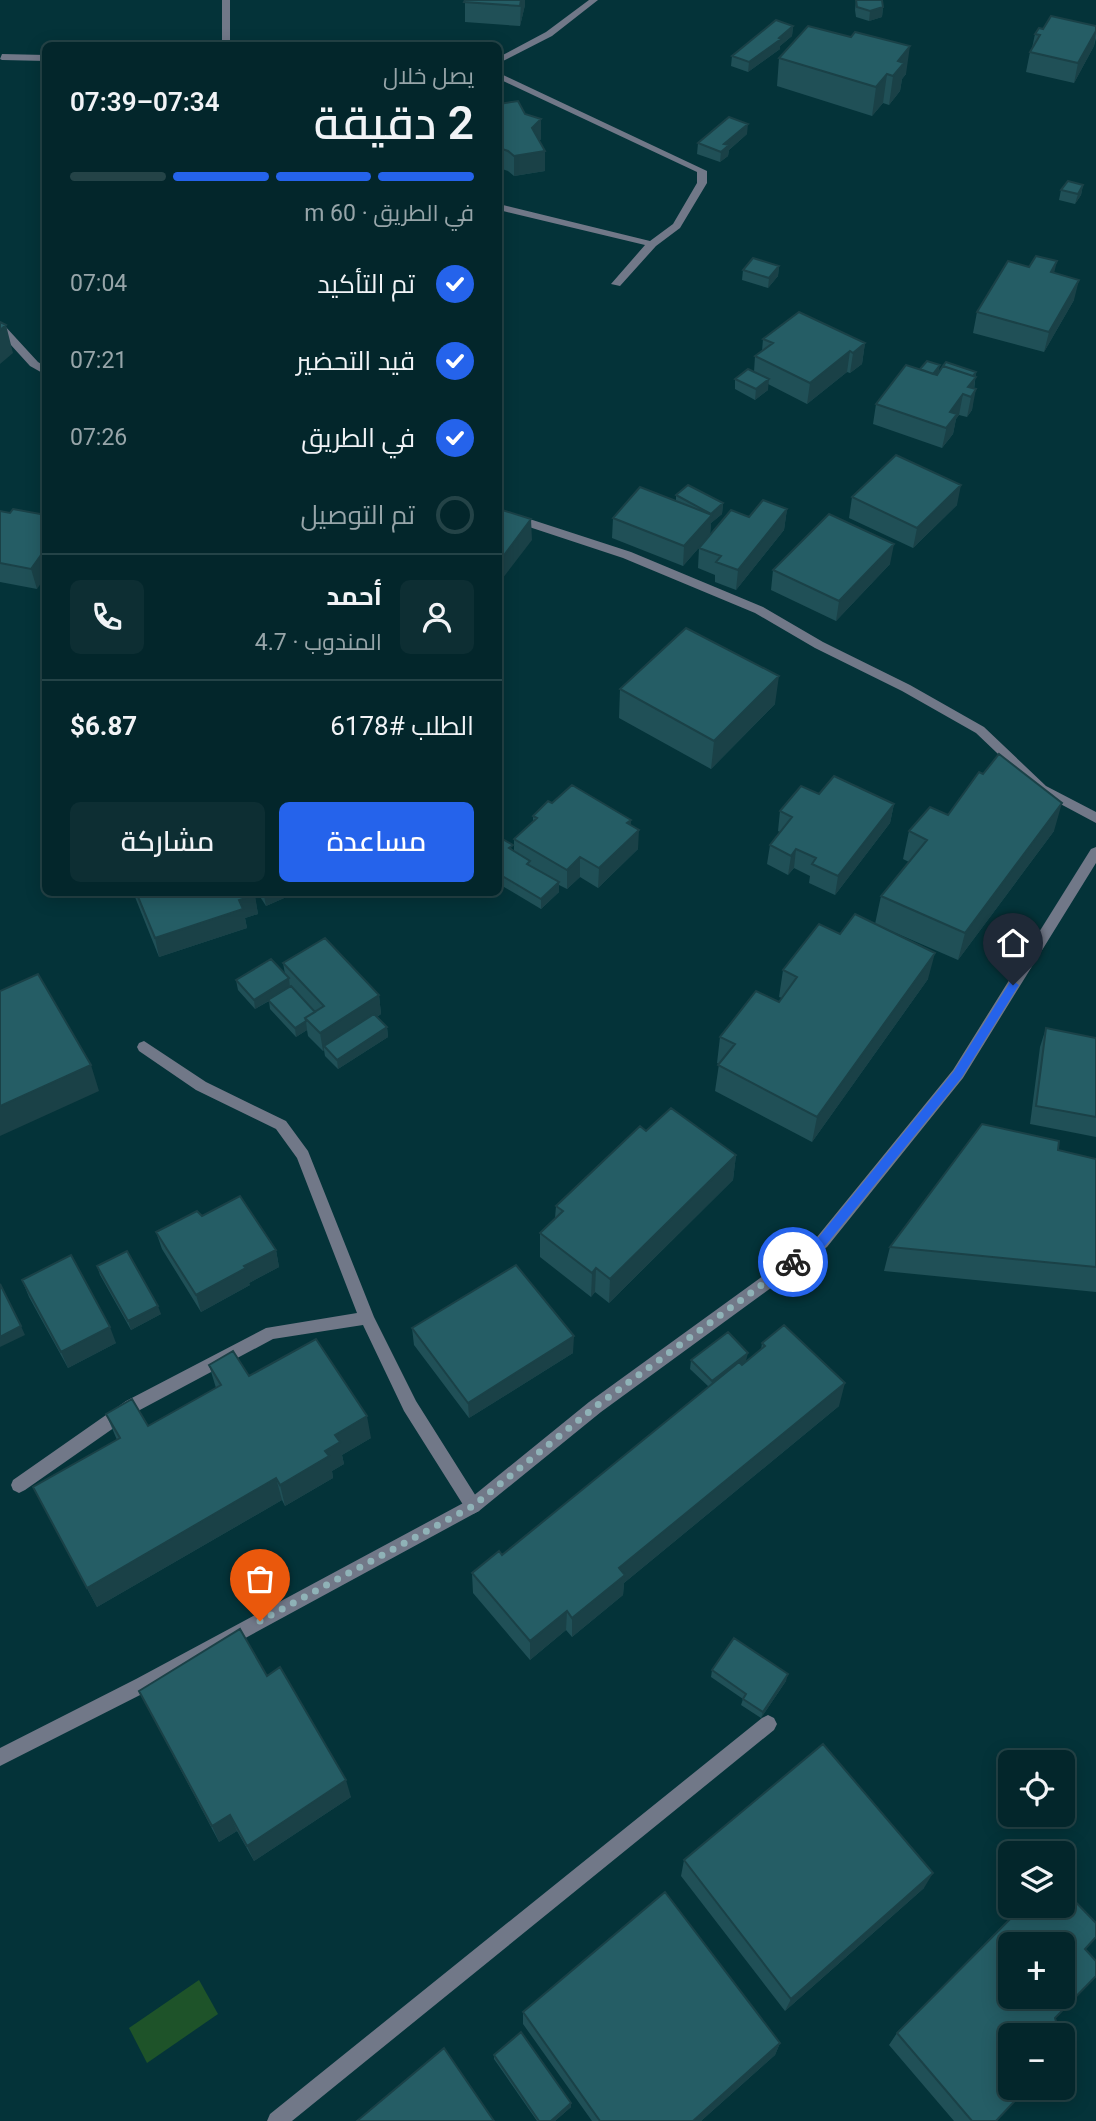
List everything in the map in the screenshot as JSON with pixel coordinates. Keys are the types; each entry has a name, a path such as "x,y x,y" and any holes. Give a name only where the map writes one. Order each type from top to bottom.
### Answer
{"street":[{"path":"226,0 226,42"},
{"path":"502,59 530,47 568,23 594,0"},
{"path":"2,57 42,58"},
{"path":"502,77 702,171 702,183 677,226 652,244 616,284"},
{"path":"502,208 652,244"},
{"path":"0,327 42,369"},
{"path":"502,514 627,555 759,610 819,645 906,688 980,730 1042,789 1096,818"},
{"path":"0,1757 142,1685 473,1506 595,1407 822,1242 958,1074 1096,852"},
{"path":"144,1047 201,1086 281,1125 303,1155 367,1318 410,1406 473,1506"},
{"path":"19,1485 132,1406 271,1333 367,1318"},
{"path":"277,2121 768,1724"}],"shaded area":[{"path":"199,1980 218,2014 147,2063 129,2028"}],"building":[{"path":"521,0 520,6 464,2"},
{"path":"856,0 882,0 883,7 870,11 857,7"},
{"path":"1051,16 1096,26 1096,31 1078,63 1030,52 1040,35 1035,34 1039,28 1043,29"},
{"path":"776,20 793,26 779,38 781,39 749,62 732,56"},
{"path":"808,26 851,37 855,32 910,46 898,61 904,63 893,76 887,74 876,87 779,58"},
{"path":"518,101 525,114 541,119 532,128 545,151 514,156 502,149 502,104"},
{"path":"729,117 748,124 724,144 729,145 721,152 698,143"},
{"path":"1068,181 1083,185 1078,194 1061,190"},
{"path":"1036,256 1057,261 1051,272 1079,280 1049,332 977,312 1008,261 1029,267"},
{"path":"753,258 779,266 769,278 743,270"},
{"path":"799,312 865,343 853,353 850,351 810,383 755,356 773,343 763,339"},
{"path":"927,361 940,365 933,374 920,369"},
{"path":"946,362 976,372 973,376 943,366"},
{"path":"906,365 937,375 943,366 976,377 968,387 976,389 971,397 963,394 950,412 957,414 946,428 876,404"},
{"path":"748,369 769,379 756,389 735,379"},
{"path":"896,455 961,485 917,528 852,497"},
{"path":"688,485 723,503 711,514 676,495"},
{"path":"640,487 712,515 684,546 613,518"},
{"path":"763,500 787,509 738,570 716,562 721,556 699,548 731,510 749,517"},
{"path":"13,509 42,514 42,554 31,569 0,563 0,511 10,513"},
{"path":"502,510 531,519 502,558"},
{"path":"829,514 894,544 839,601 773,570"},
{"path":"686,628 779,676 714,741 620,689"},
{"path":"999,754 1062,803 965,933 881,896 927,840 909,831 930,807 948,815 979,772 983,774"},
{"path":"834,776 894,804 838,876 812,864 816,858 796,849 791,856 770,845 792,817 780,811 801,786 819,794"},
{"path":"572,785 631,820 627,823 639,830 599,868 580,857 567,870 514,839 537,818 533,816 548,801 552,803"},
{"path":"502,839 513,845 509,848 530,861 527,864 559,882 541,899 502,876"},
{"path":"138,896 252,896 239,900 243,909 155,938"},
{"path":"855,914 935,953 817,1117 718,1065 735,1044 720,1037 756,991 779,1002 797,977 783,970 819,924 840,934"},
{"path":"325,938 379,995 320,1033 305,1018 324,1006 283,963"},
{"path":"271,959 289,978 254,1000 236,980"},
{"path":"38,974 91,1065 0,1106 0,991"},
{"path":"291,986 315,1012 295,1028 268,1000"},
{"path":"374,1014 387,1027 337,1060 324,1046"},
{"path":"1046,1028 1096,1038 1096,1117 1036,1106"},
{"path":"671,1108 736,1155 610,1279 596,1268 592,1273 540,1233 563,1211 556,1206 640,1126 646,1131"},
{"path":"982,1124 1059,1141 1058,1150 1096,1159 1096,1267 890,1247"},
{"path":"240,1196 276,1250 196,1295 156,1232 197,1211 202,1216"},
{"path":"127,1251 158,1306 128,1321 97,1266"},
{"path":"71,1255 110,1327 61,1352 22,1280"},
{"path":"516,1265 574,1336 468,1403 412,1328"},
{"path":"0,1284 21,1326 0,1337"},
{"path":"784,1325 845,1383 619,1568 625,1575 572,1618 567,1611 530,1641 472,1573 499,1551 502,1555 739,1362 742,1365 765,1346 762,1343"},
{"path":"728,1332 748,1353 712,1381 691,1360"},
{"path":"316,1339 367,1416 335,1435 340,1442 325,1451 329,1456 280,1485 276,1478 87,1588 33,1487 120,1438 106,1414 132,1399 148,1426 221,1385 209,1365 233,1351 249,1376"},
{"path":"240,1629 267,1676 280,1667 346,1780 247,1846 230,1815 212,1826 139,1691"},
{"path":"734,1638 788,1674 763,1712 743,1699 746,1694 712,1670"},
{"path":"823,1744 933,1873 791,1999 684,1860"},
{"path":"665,1892 780,2043 693,2121 600,2121 523,2012"},
{"path":"1075,1901 1096,1923 1096,1937 1085,1949 1096,1961 1096,1976 1075,1998 1075,1932 998,1932 998,2009 1064,2009 1055,2018 1056,2023 998,2023 998,2100 1016,2100 996,2121 972,2121 897,2033 1011,1918 1075,1918"},
{"path":"521,2032 571,2103 551,2121 539,2121 494,2055"},
{"path":"444,2048 494,2121 357,2121"}],"way so far":[{"path":"260,1621 473,1506 595,1407 793,1262"}],"route":[{"path":"793,1262 822,1242 958,1074 1013,985"}]}
